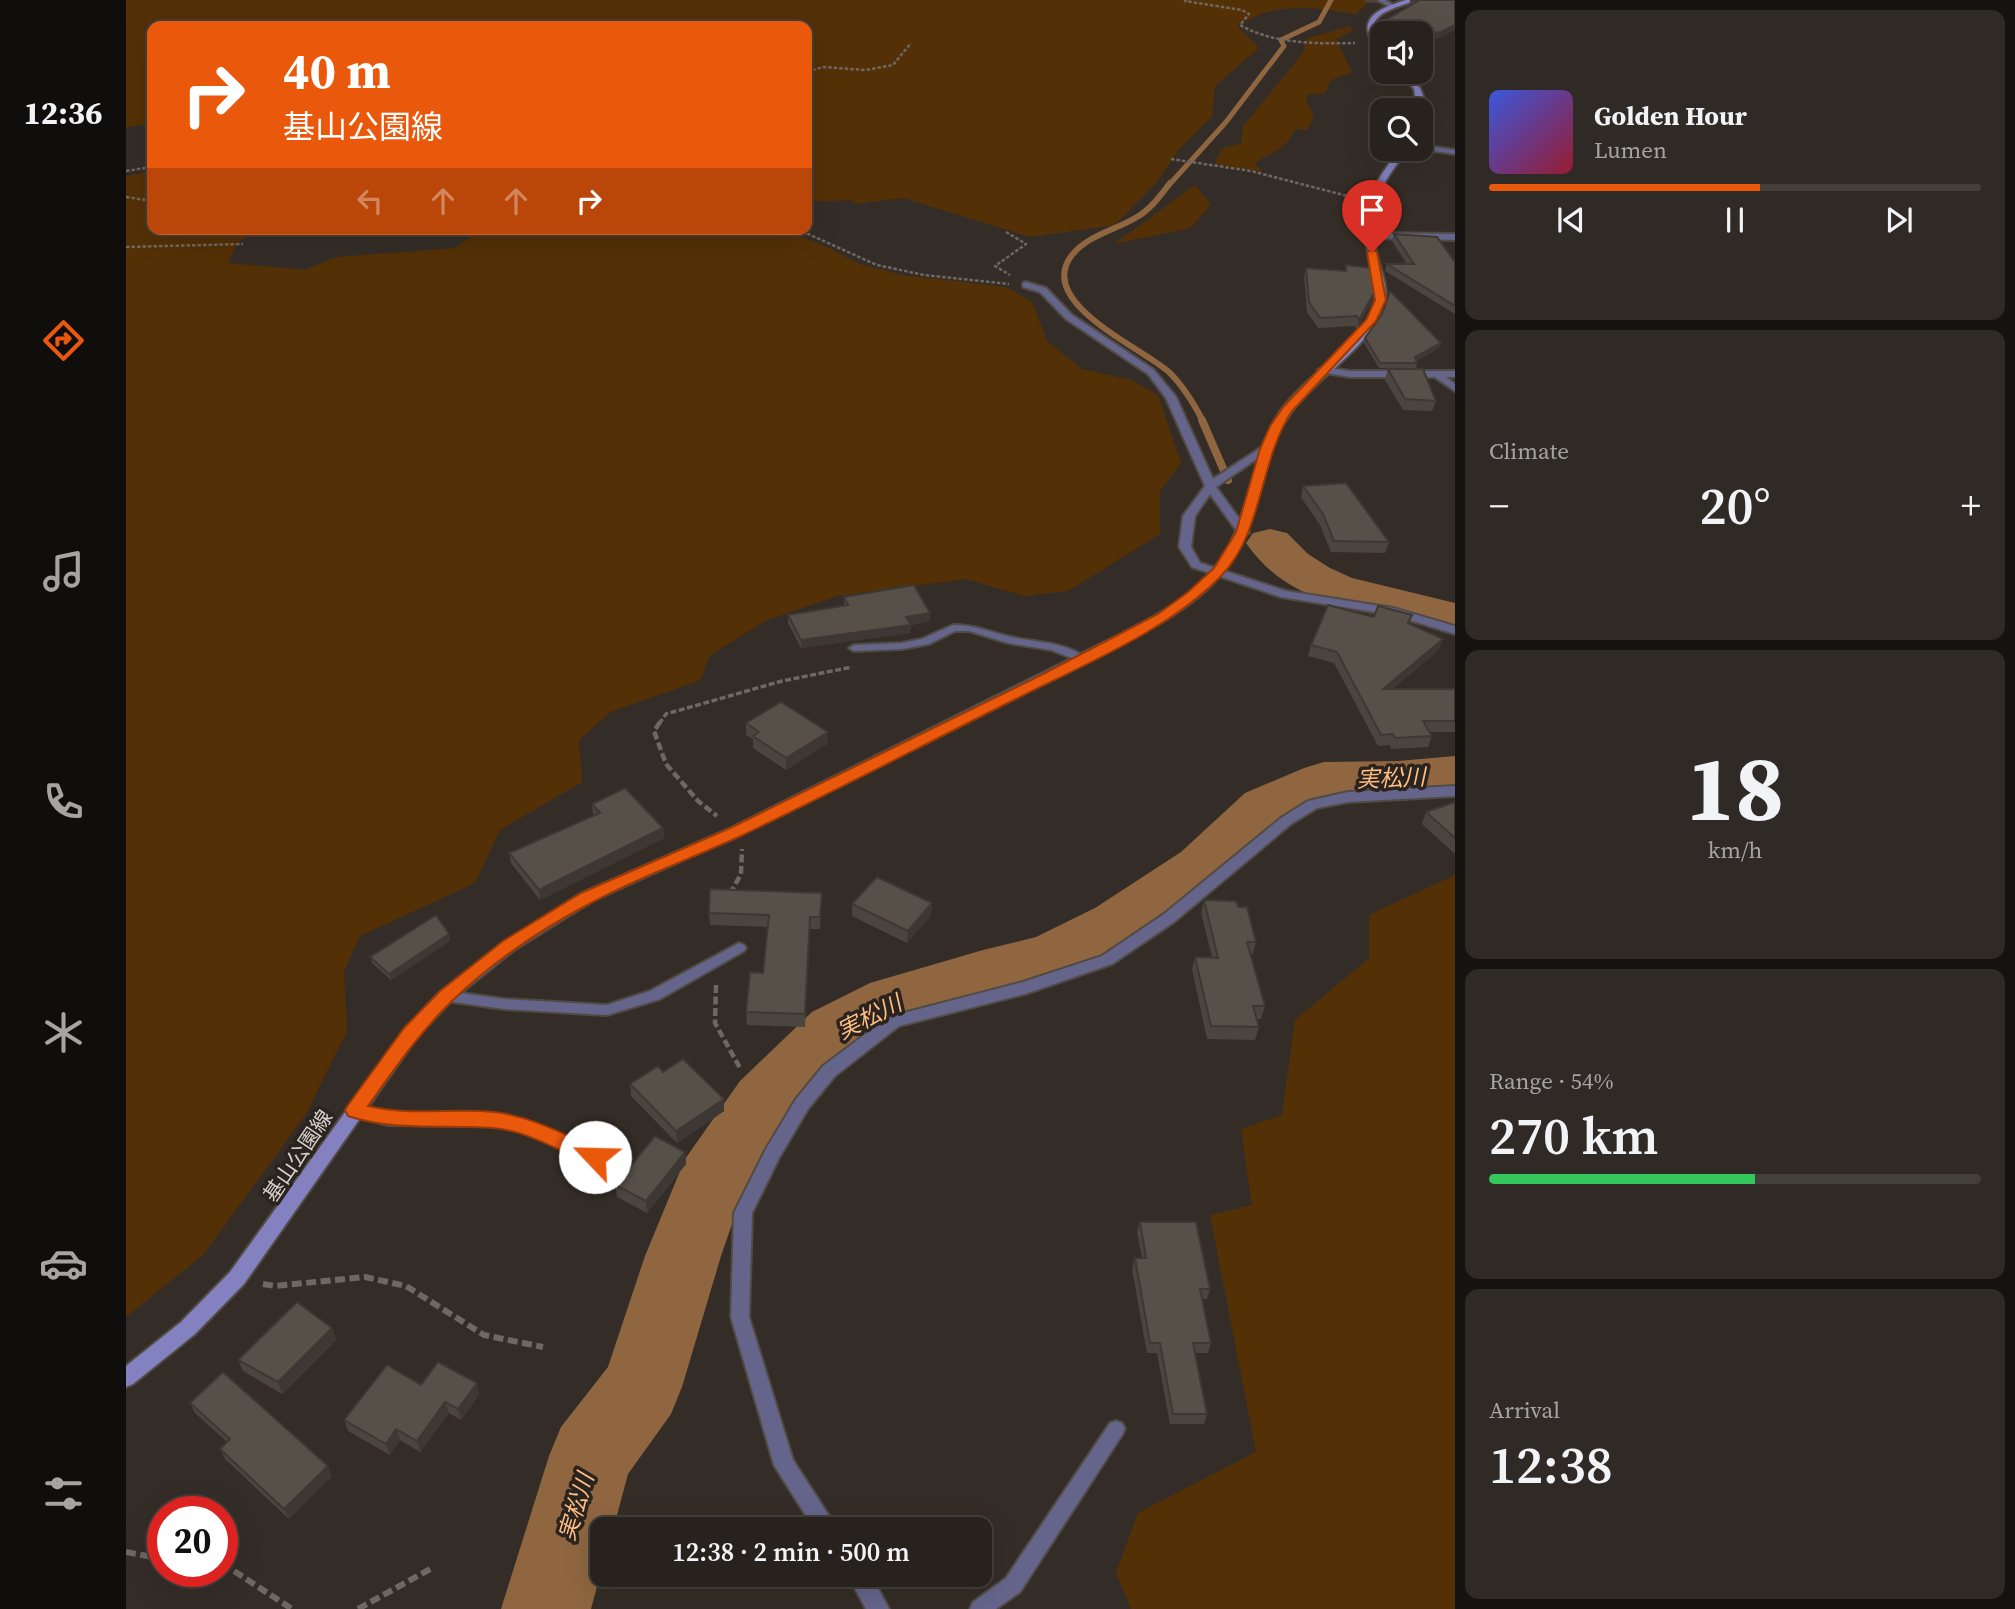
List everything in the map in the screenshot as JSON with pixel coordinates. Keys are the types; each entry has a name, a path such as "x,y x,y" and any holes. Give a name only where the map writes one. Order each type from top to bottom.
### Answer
{"main road":[{"path":"1371,21 1379,12 1413,0"},
{"name":"基山公園線","path":"126,1378 188,1328 237,1278 283,1217 411,1033 446,996 509,946 587,897 736,831 1163,617 1219,571 1243,532 1266,449 1288,409 1371,321 1381,300 1377,270 1367,235 1369,202 1378,183 1395,161"}],"street":[{"path":"1380,0 1392,6"},
{"path":"1433,149 1455,152"},
{"path":"1367,235 1455,237"},
{"path":"1026,285 1043,290 1069,317 1151,372 1171,397 1210,486 1243,532"},
{"path":"1323,370 1350,374 1455,374"},
{"path":"1266,449 1210,486 1189,516 1185,547 1196,565 1283,593 1423,620 1455,631"},
{"path":"819,1517 784,1465 740,1317 743,1213 784,1134 802,1104 828,1071 894,1021 1025,988 1107,960 1169,918 1286,821 1313,804 1348,797 1455,791"},
{"path":"866,1587 878,1609"}],"lane":[{"path":"1440,376 1455,388"},
{"path":"854,648 925,642 953,628 970,628 1008,640 1053,647 1082,659"},
{"path":"446,996 504,1004 607,1010 655,995 738,948"},
{"path":"355,1110 388,1119 494,1120 525,1126 595,1157"},
{"path":"981,1609 1013,1585 1116,1429"}],"path":[{"path":"1187,0 1185,1 1200,5 1239,6 1249,14 1240,25 1251,33 1329,44 1370,43"},
{"path":"812,70 823,67 866,70 892,65 911,43"},
{"path":"1171,159 1251,171 1369,202"},
{"path":"126,171 147,168"},
{"path":"126,197 147,200"},
{"path":"1006,232 1026,244 995,266 1026,285"},
{"path":"810,235 877,265 924,275 1026,285"},
{"path":"126,247 243,244"},
{"path":"237,1278 275,1286 365,1277 406,1286 484,1335 543,1347"},
{"path":"126,1552 147,1556"},
{"path":"358,1609 432,1568"},
{"path":"238,1574 292,1609"}],"shaded area":[{"path":"126,0 1371,0 1356,14 1310,8 1280,9 1237,26 1259,48 1215,86 1212,116 1180,148 1156,183 1115,225 1030,237 903,198 855,204 851,200 812,202 812,21 147,21 147,125 126,127"},
{"path":"1349,26 1354,30 1336,39 1352,72 1331,80 1325,93 1307,95 1306,100 1314,116 1308,130 1295,129 1283,146 1254,164 1263,172 1215,164 1221,149 1241,143 1243,126 1303,53 1306,39"},
{"path":"147,172 147,235 252,235 238,242 228,263 305,270 336,257 455,248 474,235 798,235 859,264 902,275 1006,287 1032,302 1047,341 1082,369 1131,380 1158,395 1181,463 1160,491 1160,534 1068,591 1024,596 966,579 838,596 767,620 709,656 701,680 610,712 579,740 582,782 500,830 475,883 360,936 344,971 347,1031 306,1114 203,1255 126,1317 126,176"},
{"path":"1195,185 1211,205 1190,228 1114,244"},
{"path":"1455,875 1455,1609 1131,1609 1116,1573 1138,1513 1256,1452 1210,1215 1252,1205 1241,1129 1282,1115 1295,1020 1369,958 1369,915"}],"building":[{"path":"1411,0 1455,0 1455,25 1433,33 1433,21 1384,21 1418,1"},
{"path":"1394,234 1437,237 1455,262 1455,306 1387,264 1414,264"},
{"path":"1346,265 1372,268 1376,277 1375,291 1359,320 1357,316 1320,318 1309,302 1306,268 1346,271"},
{"path":"1390,291 1441,343 1415,357 1417,363 1380,363 1365,338 1382,314"},
{"path":"1388,369 1423,369 1436,401 1405,399"},
{"path":"1346,483 1389,542 1334,541 1323,514 1303,486"},
{"path":"914,585 930,613 906,617 911,625 801,640 788,615 848,605 844,597"},
{"path":"1328,605 1374,617 1378,606 1412,615 1408,623 1443,639 1383,689 1455,689 1455,721 1423,721 1432,736 1395,738 1393,734 1381,735 1337,652 1311,645"},
{"path":"781,702 828,732 786,758 753,736 759,732 746,723"},
{"path":"625,788 663,828 539,890 509,853 600,813 592,804"},
{"path":"1455,802 1455,838 1426,812"},
{"path":"877,877 932,903 908,931 852,904"},
{"path":"710,889 822,893 820,917 810,917 805,1014 746,1012 750,972 763,973 769,915 709,913"},
{"path":"1204,900 1236,901 1238,907 1247,907 1256,942 1247,942 1265,1006 1253,1006 1259,1027 1211,1026 1195,957 1218,958"},
{"path":"436,915 449,934 389,974 370,957"},
{"path":"683,1059 724,1099 676,1131 630,1084 658,1066 663,1072"},
{"path":"655,1136 685,1152 646,1201 615,1185"},
{"path":"1140,1222 1196,1222 1210,1289 1200,1289 1211,1343 1193,1343 1207,1414 1173,1414 1160,1343 1150,1343 1135,1258 1146,1258"},
{"path":"297,1302 332,1328 278,1382 238,1360"},
{"path":"438,1362 477,1383 458,1409 445,1402 417,1441 396,1429 386,1444 344,1420 387,1365 421,1385"},
{"path":"223,1372 328,1466 284,1509 220,1449 230,1439 190,1403"}],"waterway":[{"path":"1169,185 1226,122 1284,46 1281,40 1319,22 1331,0"},
{"path":"1170,183 1142,214 1086,242 1072,255 1064,273 1068,290 1080,307 1097,323 1170,373 1203,421"},
{"path":"1202,420 1228,480"},
{"name":"実松川","path":"1270,543 1291,564 1334,589 1455,619"},
{"name":"実松川","path":"546,1609 591,1456 642,1387 683,1256 711,1181 765,1101 836,1030 893,1001 983,974 1053,957 1117,924 1202,867 1265,807 1324,781 1398,780 1455,775"}],"route":[{"path":"595,1157 525,1126 494,1120 388,1119 355,1110 411,1033 446,996 509,946 587,897 736,831 1048,677 1163,617 1193,595 1219,571 1243,532 1266,449 1276,426 1323,370 1371,321 1381,300 1372,252"}]}
